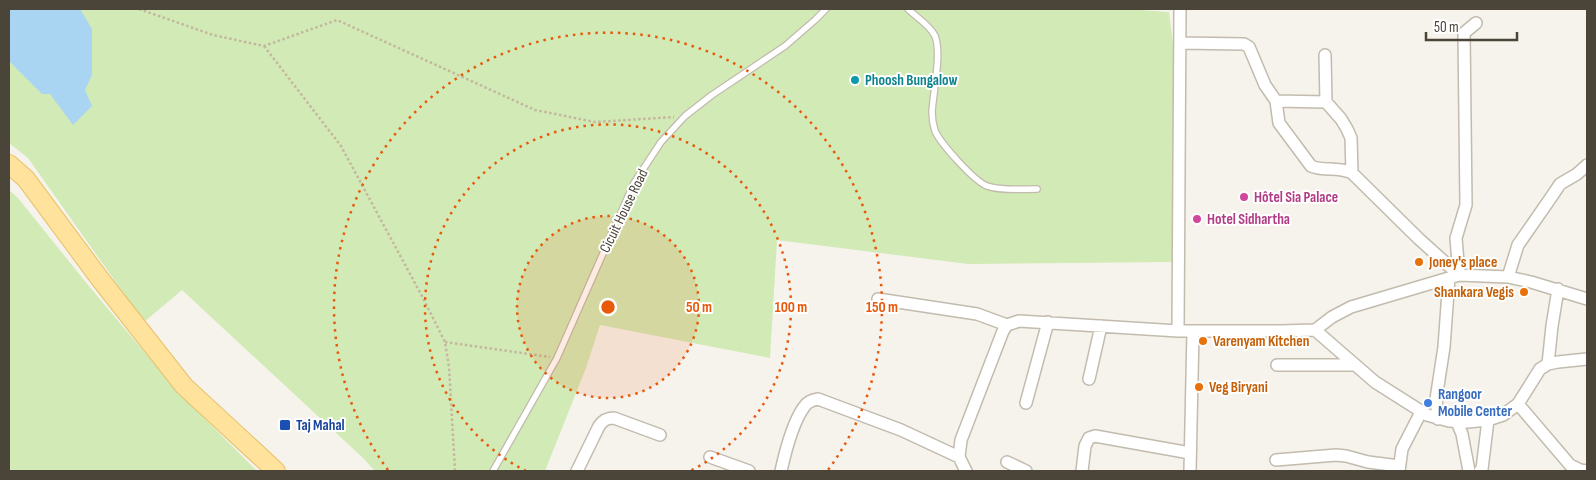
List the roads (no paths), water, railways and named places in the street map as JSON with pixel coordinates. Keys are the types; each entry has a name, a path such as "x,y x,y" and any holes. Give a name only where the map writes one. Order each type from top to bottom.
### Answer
{"main road":[{"path":"9,164 26,180 100,279 184,386 276,471"}],"street":[{"path":"1178,331 1180,9"},
{"path":"1438,418 1436,399 1454,276 1456,238 1466,205 1464,33 1476,23"},
{"path":"1180,43 1244,44 1250,47 1259,73 1276,101 1279,123 1311,166 1323,169 1345,170 1352,173 1454,276"},
{"path":"1325,55 1326,102 1348,129 1351,138 1352,173"},
{"path":"1276,101 1326,102"},
{"path":"1508,277 1518,245 1560,184 1587,165"},
{"path":"878,299 977,314 1007,325 1019,321 1178,331 1281,331 1315,330 1332,317 1351,307 1454,276 1508,277 1587,299"},
{"path":"1548,364 1558,290"},
{"path":"1026,403 1048,322"},
{"path":"966,471 959,457 961,440 1007,325"},
{"path":"1089,380 1102,326"},
{"path":"1315,330 1375,382 1421,412 1457,422 1488,420 1502,415 1518,404 1540,369 1548,364 1587,359"},
{"path":"1190,471 1193,331"},
{"path":"1277,365 1355,365"},
{"path":"781,471 795,426 804,406 818,398 901,430 959,457"},
{"path":"1518,404 1570,465 1582,471"},
{"path":"1276,460 1336,455 1346,456 1365,466 1399,469 1402,450 1421,412"},
{"path":"577,471 599,426 602,421 608,418 614,418 660,435"},
{"path":"1480,471 1482,469 1488,420"},
{"path":"1457,422 1462,434 1469,471"},
{"path":"1082,471 1086,442 1089,438 1095,436 1190,453"},
{"path":"710,457 750,471"},
{"path":"1007,462 1026,471"}],"lane":[{"name":"Cicuit House Road","path":"493,471 557,358 634,183 661,142 685,116 712,95 785,46 826,9"},
{"path":"908,9 930,29 936,41 937,62 932,122 937,135 963,167 980,183 988,187 997,188 1037,189"}],"water":[{"path":"9,9 80,9 92,29 92,75 85,90 92,106 73,125 50,94 42,94 9,61"}],"place":[{"name":"Phoosh Bungalow","path":"855,80"},
{"name":"Hôtel Sia Palace","path":"1244,197"},
{"name":"Hotel Sidhartha","path":"1197,219"},
{"name":"Joney's place","path":"1419,262"},
{"name":"Shankara Vegis","path":"1524,292"},
{"name":"Varenyam Kitchen","path":"1203,341"},
{"name":"Veg Biryani","path":"1199,387"},
{"name":"Rangoor Mobile Center","path":"1428,403"},
{"name":"Taj Mahal","path":"285,425"}]}
